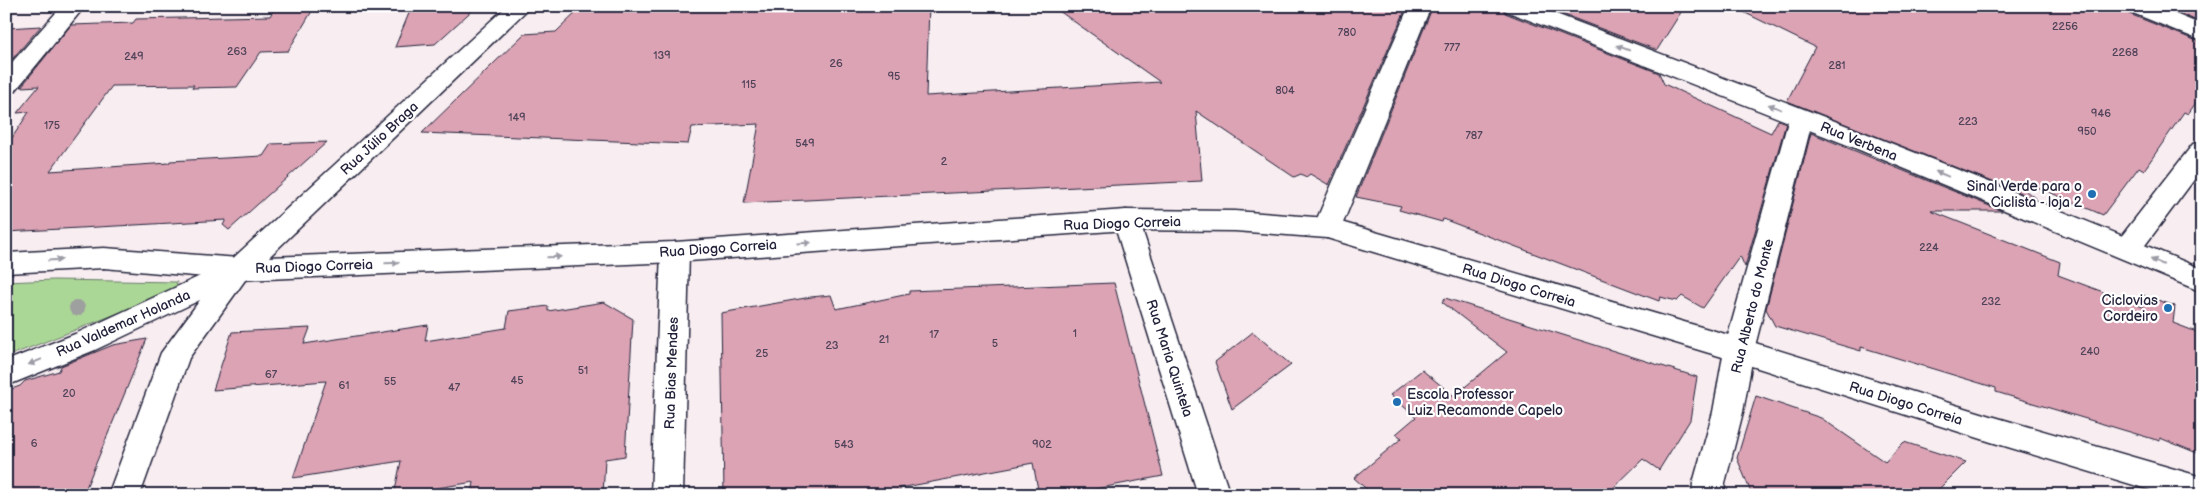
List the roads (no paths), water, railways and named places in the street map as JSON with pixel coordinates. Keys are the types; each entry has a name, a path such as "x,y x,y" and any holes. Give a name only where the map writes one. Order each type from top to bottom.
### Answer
{"street":[{"path":"6,85 74,6"},
{"name":"Rua Júlio Braga","path":"239,269 520,6"},
{"path":"1327,228 1420,6"},
{"name":"Rua Verbena","path":"1514,6 1801,118 2202,281"},
{"path":"2136,6 2202,34"},
{"name":"Rua Alberto do Monte","path":"1708,495 1709,483 1728,412 1738,350 1801,118"},
{"path":"2127,249 2202,150"},
{"name":"Rua Diogo Correia","path":"6,263 104,258 239,269 675,252 1126,220 1234,221 1327,228 2202,491"},
{"name":"Rua Maria Quintela","path":"1126,220 1214,495"},
{"name":"Rua Bias Mendes","path":"667,495 675,252"},
{"path":"124,495 176,353 239,269"},
{"name":"Rua Valdemar Holanda","path":"6,374 85,342 239,269"}],"place":[{"name":"Sinal Verde para o Ciclista - loja 2","path":"2092,194"},
{"name":"Ciclovias Cordeiro","path":"2168,308"},
{"name":"Escola Professor Luiz Recamonde Capelo","path":"1397,402"}]}
